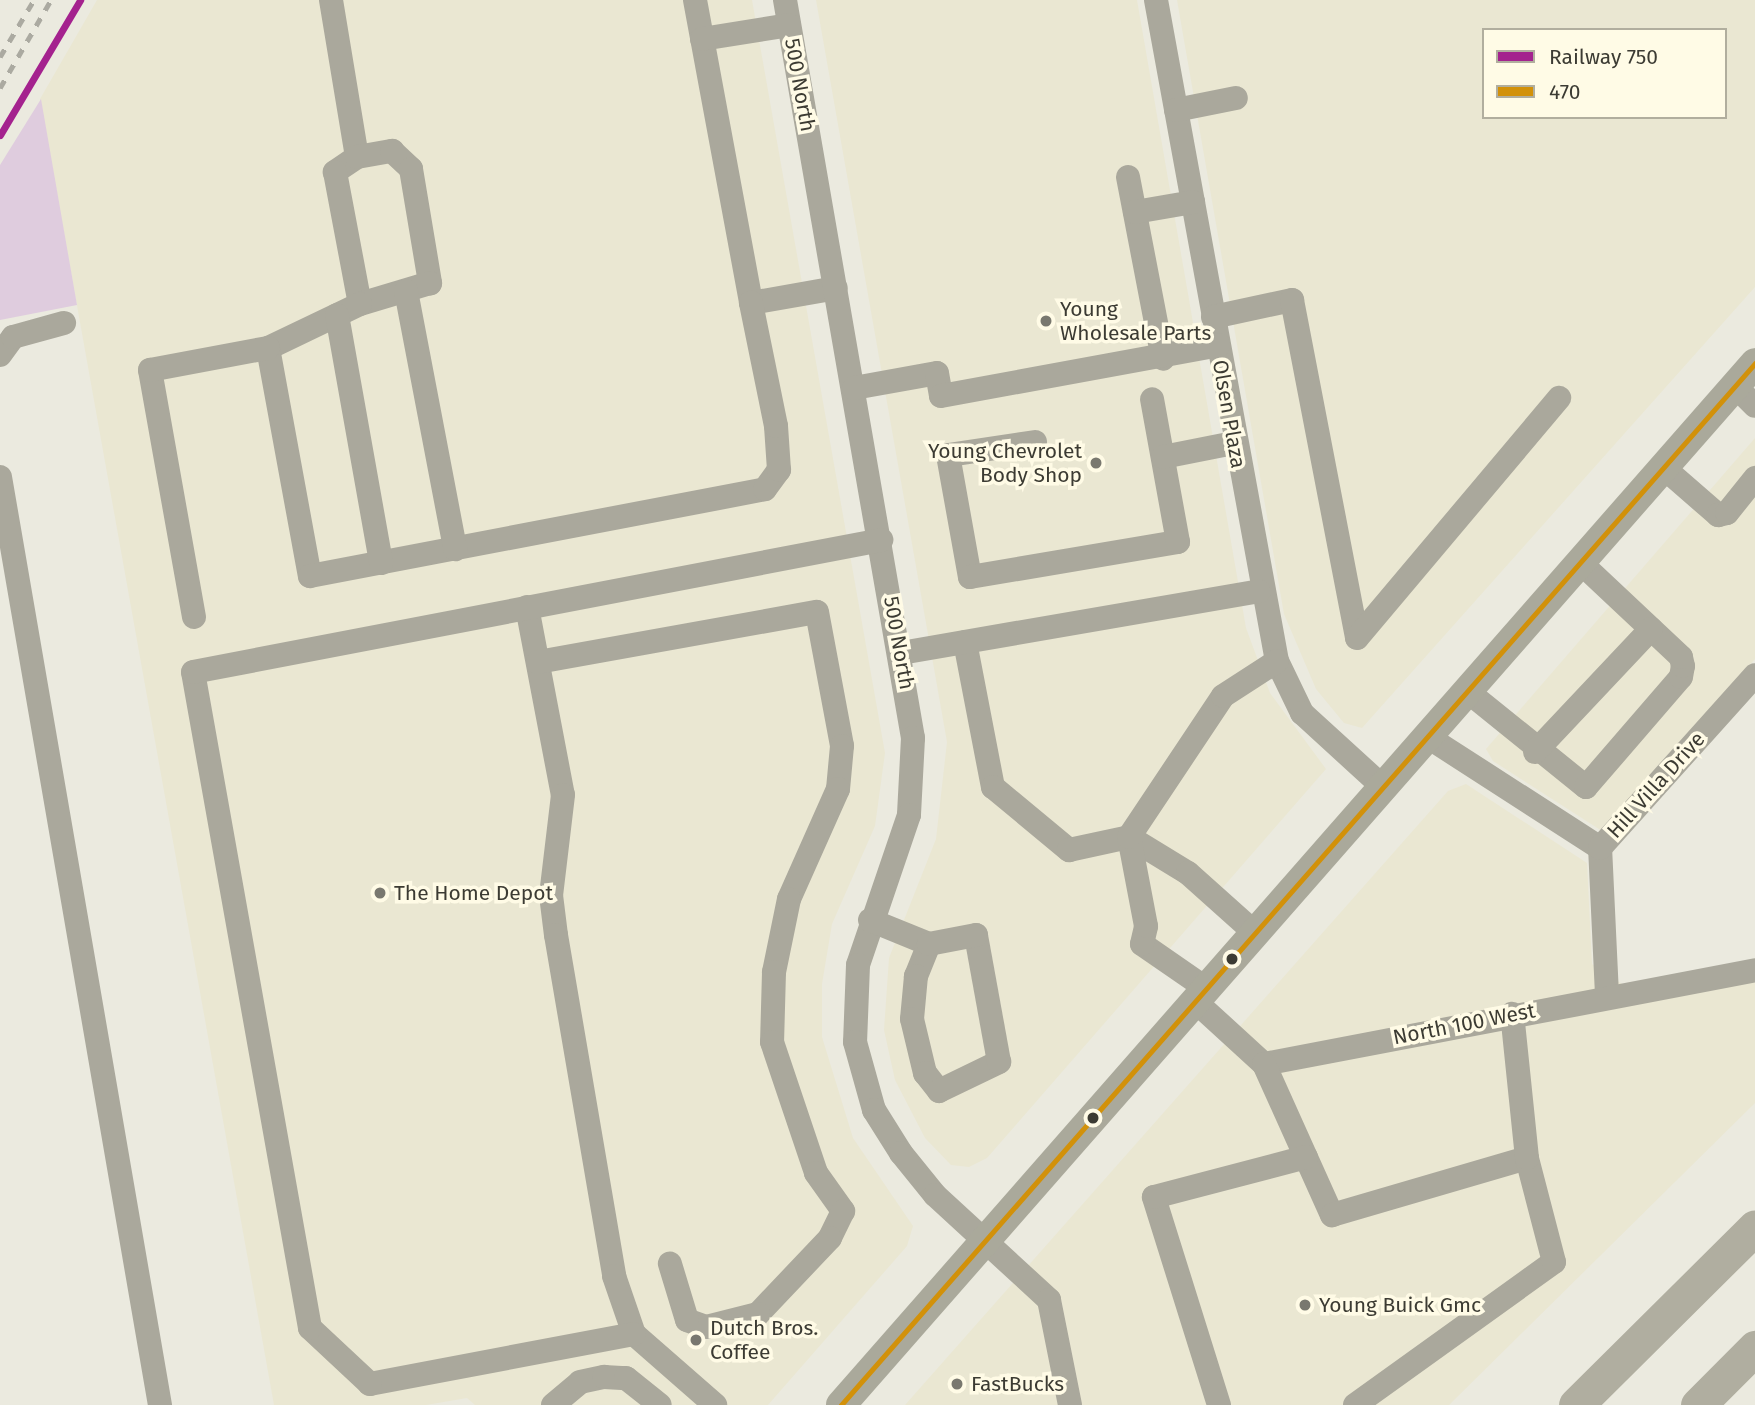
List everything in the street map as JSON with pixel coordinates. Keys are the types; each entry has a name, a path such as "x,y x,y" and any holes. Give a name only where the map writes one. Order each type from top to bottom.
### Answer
{"highway":[{"path":"1576,1405 1755,1227"},
{"path":"1698,1405 1755,1348"}],"main road":[{"path":"841,1405 1664,468 1745,396 1755,363"}],"street":[{"path":"331,0 357,157"},
{"path":"268,348 310,576 765,489 779,470 776,437 695,0"},
{"name":"500 North","path":"785,0 901,653 913,738 913,797 870,920 853,1016 869,1096 921,1179 988,1237 1049,1300 1070,1405"},
{"name":"Olsen Plaza","path":"1156,0 1194,202 1259,591 1277,661 1302,713 1384,788"},
{"path":"702,38 789,25"},
{"path":"1176,110 1236,98"},
{"path":"194,617 150,370 268,348 360,304 430,282 411,169 392,151 357,157 335,172 360,304"},
{"path":"1128,177 1163,359"},
{"path":"1135,212 1194,202"},
{"path":"751,303 836,288"},
{"path":"405,291 455,549"},
{"path":"1213,317 1292,300 1357,638 1559,398"},
{"path":"337,315 381,563"},
{"path":"0,355 13,337 64,323"},
{"path":"854,388 937,373 941,396 1163,359 1217,345"},
{"path":"1035,442 948,455 970,577 1178,542 1152,399"},
{"path":"1163,457 1234,443"},
{"path":"1664,468 1718,515 1727,513 1755,478"},
{"path":"0,477 160,1405"},
{"path":"634,1334 370,1384 310,1328 193,672 881,540"},
{"path":"1467,691 1535,752 1586,787 1681,677 1681,657 1581,563"},
{"path":"901,653 1259,591"},
{"path":"527,607 563,795 551,895 556,935 614,1276 634,1334 715,1405"},
{"path":"538,662 817,612 842,746 838,789 789,899 774,972 772,1042 816,1173 844,1211 830,1238 758,1314 706,1327 687,1320 670,1264"},
{"path":"1535,752 1651,629"},
{"path":"965,642 993,787 1069,850 1129,837 1188,873 1255,933"},
{"path":"1277,661 1223,695 1129,837 1146,926 1142,944 1202,995 1264,1064 1332,1215 1527,1158"},
{"name":"Hill Villa Drive","path":"1607,995 1600,848 1755,675"},
{"path":"1429,737 1600,848"},
{"path":"870,920 929,944 976,935 999,1062 939,1091 925,1073 912,1019 916,976 929,944"},
{"name":"North 100 West","path":"1264,1064 1607,995 1755,970"},
{"path":"1355,1405 1554,1262 1527,1158 1511,1014"},
{"path":"1219,1405 1154,1197 1306,1157"},
{"path":"554,1405 580,1382 604,1377 626,1378 660,1405"}],"shaded area":[{"path":"97,0 752,0 885,753 875,826 832,924 822,984 822,1037 853,1138 913,1226 907,1246 768,1405 475,1405 467,1398 426,1405 274,1405 40,99"},
{"path":"816,0 1137,0 1246,628 1270,693 1326,769 987,1158 969,1167 951,1165 925,1138 895,1080 884,1030 889,958 936,839 947,742"},
{"path":"1177,0 1755,0 1755,287 1362,728 1344,723 1316,689 1284,614"},
{"path":"41,99 77,305 0,320 0,165"},
{"path":"1755,438 1755,659 1602,831 1493,761 1486,749"},
{"path":"1466,784 1587,863 1592,964 1640,996 1755,976 1755,1103 1449,1405 905,1405 1448,791"}],"railway":[{"path":"0,57 34,0"},
{"path":"0,88 51,0"}],"rail line":[{"name":"750","path":"0,135 80,0"}],"transit line":[{"name":"470","path":"841,1405 1755,363"}],"place":[{"name":"Young Wholesale Parts","path":"1046,321"},
{"name":"Young Chevrolet Body Shop","path":"1096,463"},
{"name":"The Home Depot","path":"380,893"},
{"name":"Young Buick Gmc","path":"1305,1305"},
{"name":"Dutch Bros. Coffee","path":"696,1340"},
{"name":"FastBucks","path":"957,1384"}]}
